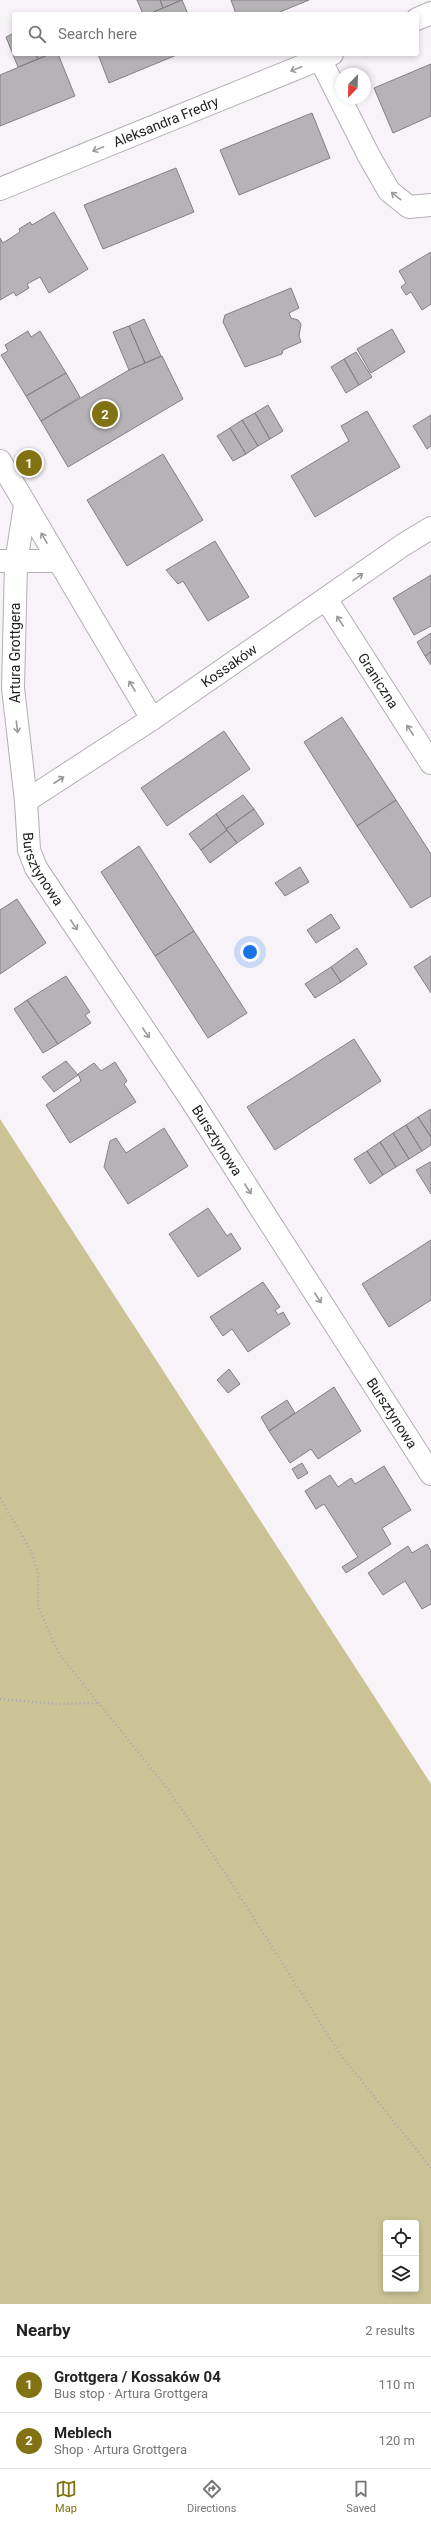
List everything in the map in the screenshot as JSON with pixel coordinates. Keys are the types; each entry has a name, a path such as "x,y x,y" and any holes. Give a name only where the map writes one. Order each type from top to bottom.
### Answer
{"street":[{"path":"419,18 431,13"},
{"path":"326,56 368,156 389,190 409,207 431,205"},
{"name":"Aleksandra Fredry","path":"0,189 326,56"},
{"path":"0,461 152,719"},
{"name":"Artura Grottgera","path":"25,505 8,562 13,688 26,801"},
{"name":"Kossaków","path":"26,801 152,719 403,545 431,528"},
{"path":"8,562 58,561"},
{"name":"Graniczna","path":"326,599 431,763"},
{"name":"Bursztynowa","path":"26,801 29,850 36,868 190,1098 431,1474"}],"path":[{"path":"0,1498 31,1551 38,1572 38,1606 59,1654 176,1801 229,1879 340,2054 431,2168"},
{"path":"0,1699 56,1704 99,1703"}],"shaded area":[{"path":"0,1119 431,1784 431,2304 0,2304"}],"building":[{"path":"137,0 160,0 163,8 154,12 142,12"},
{"path":"160,0 182,0 163,8"},
{"path":"182,0 187,12 154,12"},
{"path":"231,0 309,0 280,12 235,12"},
{"path":"12,34 12,52 6,37"},
{"path":"14,56 36,56 38,59 18,67"},
{"path":"36,56 45,56 38,59"},
{"path":"45,56 59,56 75,96 0,126 0,75"},
{"path":"99,56 174,56 109,83"},
{"path":"431,64 431,116 393,133 374,88"},
{"path":"312,113 330,158 239,195 220,150"},
{"path":"176,168 194,212 103,249 84,205"},
{"path":"54,212 88,269 49,293 40,277 27,284 29,288 16,296 14,292 0,300 0,238 3,243 20,232 19,229 30,222 32,225"},
{"path":"431,252 431,304 422,310 411,292 406,295 401,287 406,283 399,271"},
{"path":"291,288 299,308 289,313 291,318 298,320 301,324 299,336 301,342 283,350 282,354 245,367 223,322 225,315"},
{"path":"144,319 161,356 145,363 129,326"},
{"path":"129,326 145,363 129,370 113,332"},
{"path":"392,329 405,352 371,373 357,349"},
{"path":"28,331 31,337 40,331 66,373 26,396 1,355 8,351 5,345"},
{"path":"356,352 372,377 359,385 344,359"},
{"path":"162,356 183,399 68,467 41,421 129,370"},
{"path":"344,359 359,385 346,393 331,367"},
{"path":"66,373 80,397 41,421 26,396"},
{"path":"268,405 283,431 270,439 255,413"},
{"path":"367,411 400,467 315,517 291,476 349,441 341,426"},
{"path":"255,413 270,439 258,446 242,420"},
{"path":"431,415 431,446 427,449 413,426"},
{"path":"242,420 258,446 246,454 230,428"},
{"path":"230,428 246,454 233,461 217,436"},
{"path":"163,454 203,520 127,566 87,500"},
{"path":"215,541 249,597 208,621 183,581 178,584 166,570"},
{"path":"431,575 431,626 414,635 393,598"},
{"path":"431,633 431,652 425,656 417,642"},
{"path":"431,652 431,665 425,656"},
{"path":"342,717 396,800 357,826 304,742"},
{"path":"224,731 250,769 167,826 141,788"},
{"path":"243,795 254,809 226,829 216,814"},
{"path":"396,800 431,854 431,896 411,908 357,826"},
{"path":"254,809 264,824 237,843 226,829"},
{"path":"216,814 227,830 201,850 189,834"},
{"path":"227,830 237,843 210,863 201,850"},
{"path":"139,846 194,931 155,956 101,872"},
{"path":"300,867 309,882 285,896 275,883"},
{"path":"17,899 46,943 0,974 0,910"},
{"path":"331,914 340,928 316,943 307,930"},
{"path":"194,931 247,1013 208,1038 155,956"},
{"path":"357,948 367,964 341,982 331,967"},
{"path":"431,956 431,993 414,967"},
{"path":"331,967 341,982 315,998 305,984"},
{"path":"66,976 90,1012 85,1015 91,1023 58,1044 27,1000"},
{"path":"27,1000 58,1044 43,1053 14,1009"},
{"path":"354,1039 381,1081 275,1150 247,1107"},
{"path":"66,1061 78,1075 54,1092 42,1077"},
{"path":"115,1062 127,1081 124,1084 136,1102 70,1143 46,1105 81,1081 78,1074 94,1063 101,1071"},
{"path":"431,1109 431,1137 418,1117"},
{"path":"418,1117 431,1137 431,1145 422,1151 406,1125"},
{"path":"406,1125 422,1151 409,1159 393,1133"},
{"path":"164,1128 188,1166 128,1204 104,1167 110,1141 116,1138 126,1153"},
{"path":"393,1133 409,1159 396,1167 380,1142"},
{"path":"380,1142 396,1167 383,1175 367,1151"},
{"path":"367,1151 383,1175 370,1184 354,1159"},
{"path":"430,1162 431,1163 431,1194 416,1170"},
{"path":"208,1208 227,1236 231,1233 241,1249 198,1277 169,1234"},
{"path":"431,1240 431,1300 389,1327 362,1284"},
{"path":"263,1282 280,1307 275,1310 278,1315 283,1312 290,1324 248,1352 232,1329 223,1336 210,1317"},
{"path":"229,1369 240,1384 228,1393 217,1380"},
{"path":"334,1387 361,1431 318,1459 311,1449 290,1463 269,1431"},
{"path":"287,1400 295,1413 269,1431 261,1417"},
{"path":"302,1463 308,1473 298,1479 292,1469"},
{"path":"384,1466 411,1510 382,1528 391,1544 346,1573 342,1567 358,1557 324,1504 316,1509 305,1491 330,1475 338,1487 351,1478 355,1484"},
{"path":"427,1544 431,1551 431,1604 422,1609 405,1581 383,1595 368,1573 408,1546 412,1553"}],"place":[{"name":"Meblech","path":"105,414"},
{"name":"Grottgera / Kossaków 04","path":"29,463"}]}
